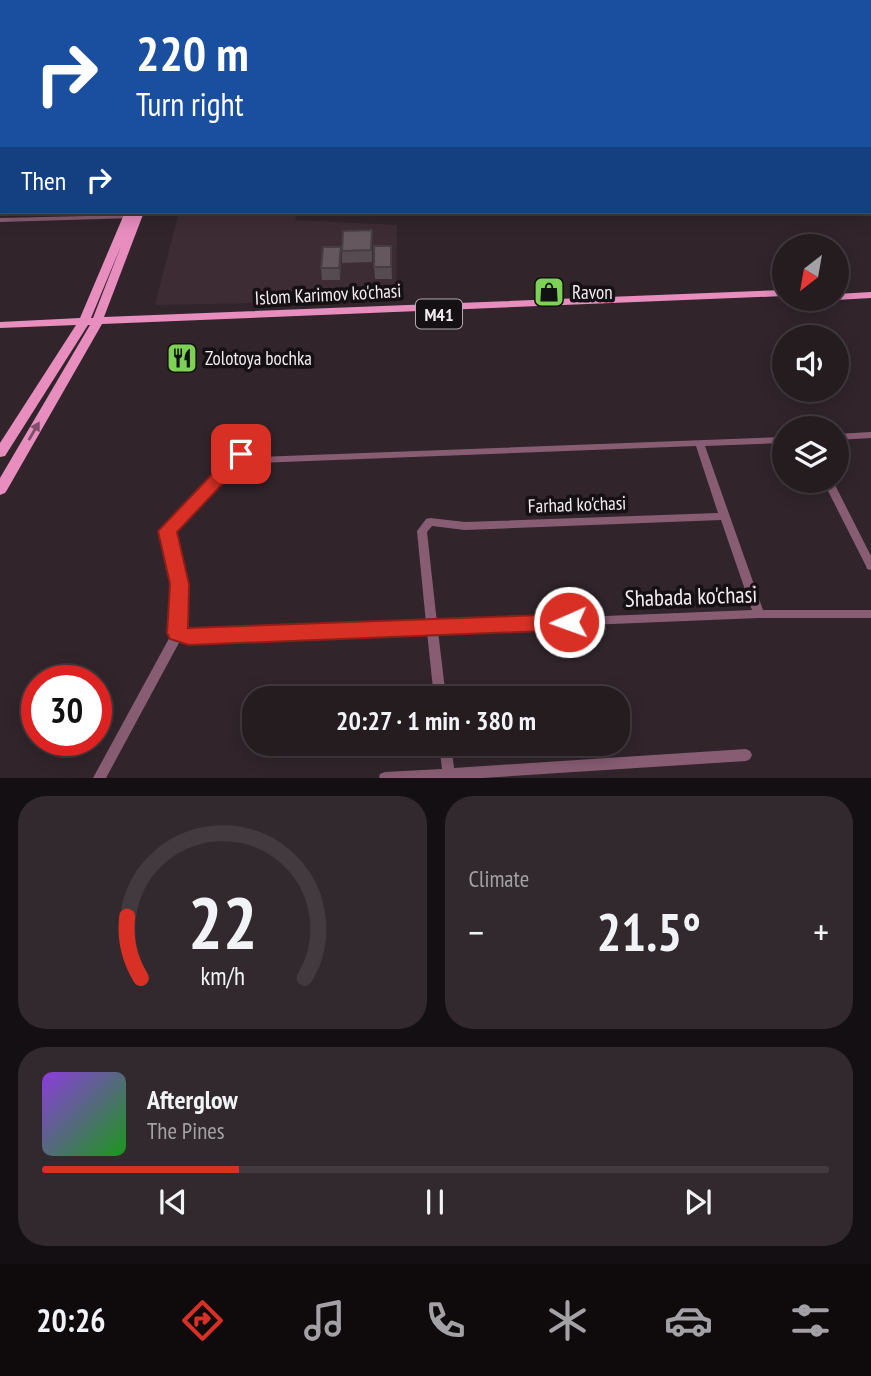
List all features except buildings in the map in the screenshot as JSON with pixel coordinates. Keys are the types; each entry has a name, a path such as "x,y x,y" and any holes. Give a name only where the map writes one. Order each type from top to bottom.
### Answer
{"main road":[{"path":"0,491 89,324 134,214"},
{"path":"849,291 871,292"},
{"path":"849,295 871,292"},
{"name":"Islom Karimov ko'chasi","path":"0,328 772,294"},
{"name":"Islom Karimov ko'chasi","path":"89,324 772,299"},
{"path":"0,453 89,324"}],"street":[{"path":"0,220 134,214"},
{"path":"849,436 871,435"},
{"path":"99,778 178,633 179,584 167,531 241,454 257,460 772,440"},
{"path":"699,443 759,614"},
{"path":"834,493 871,566"},
{"name":"Farhad ko'chasi","path":"433,627 422,531 430,522 465,526 725,516"},
{"name":"Shabada ko'chasi","path":"178,633 189,637 759,614 871,614"},
{"path":"433,627 439,686"},
{"path":"385,778 746,755"},
{"path":"446,756 449,776"}],"shaded area":[{"path":"178,214 296,214 295,220 397,225 396,300 155,305"}],"place":[{"name":"Ravon","path":"549,292"},
{"name":"Zolotoya bochka","path":"182,358"}],"route":[{"path":"241,454 167,531 179,584 178,633 189,637 569,622"}]}
